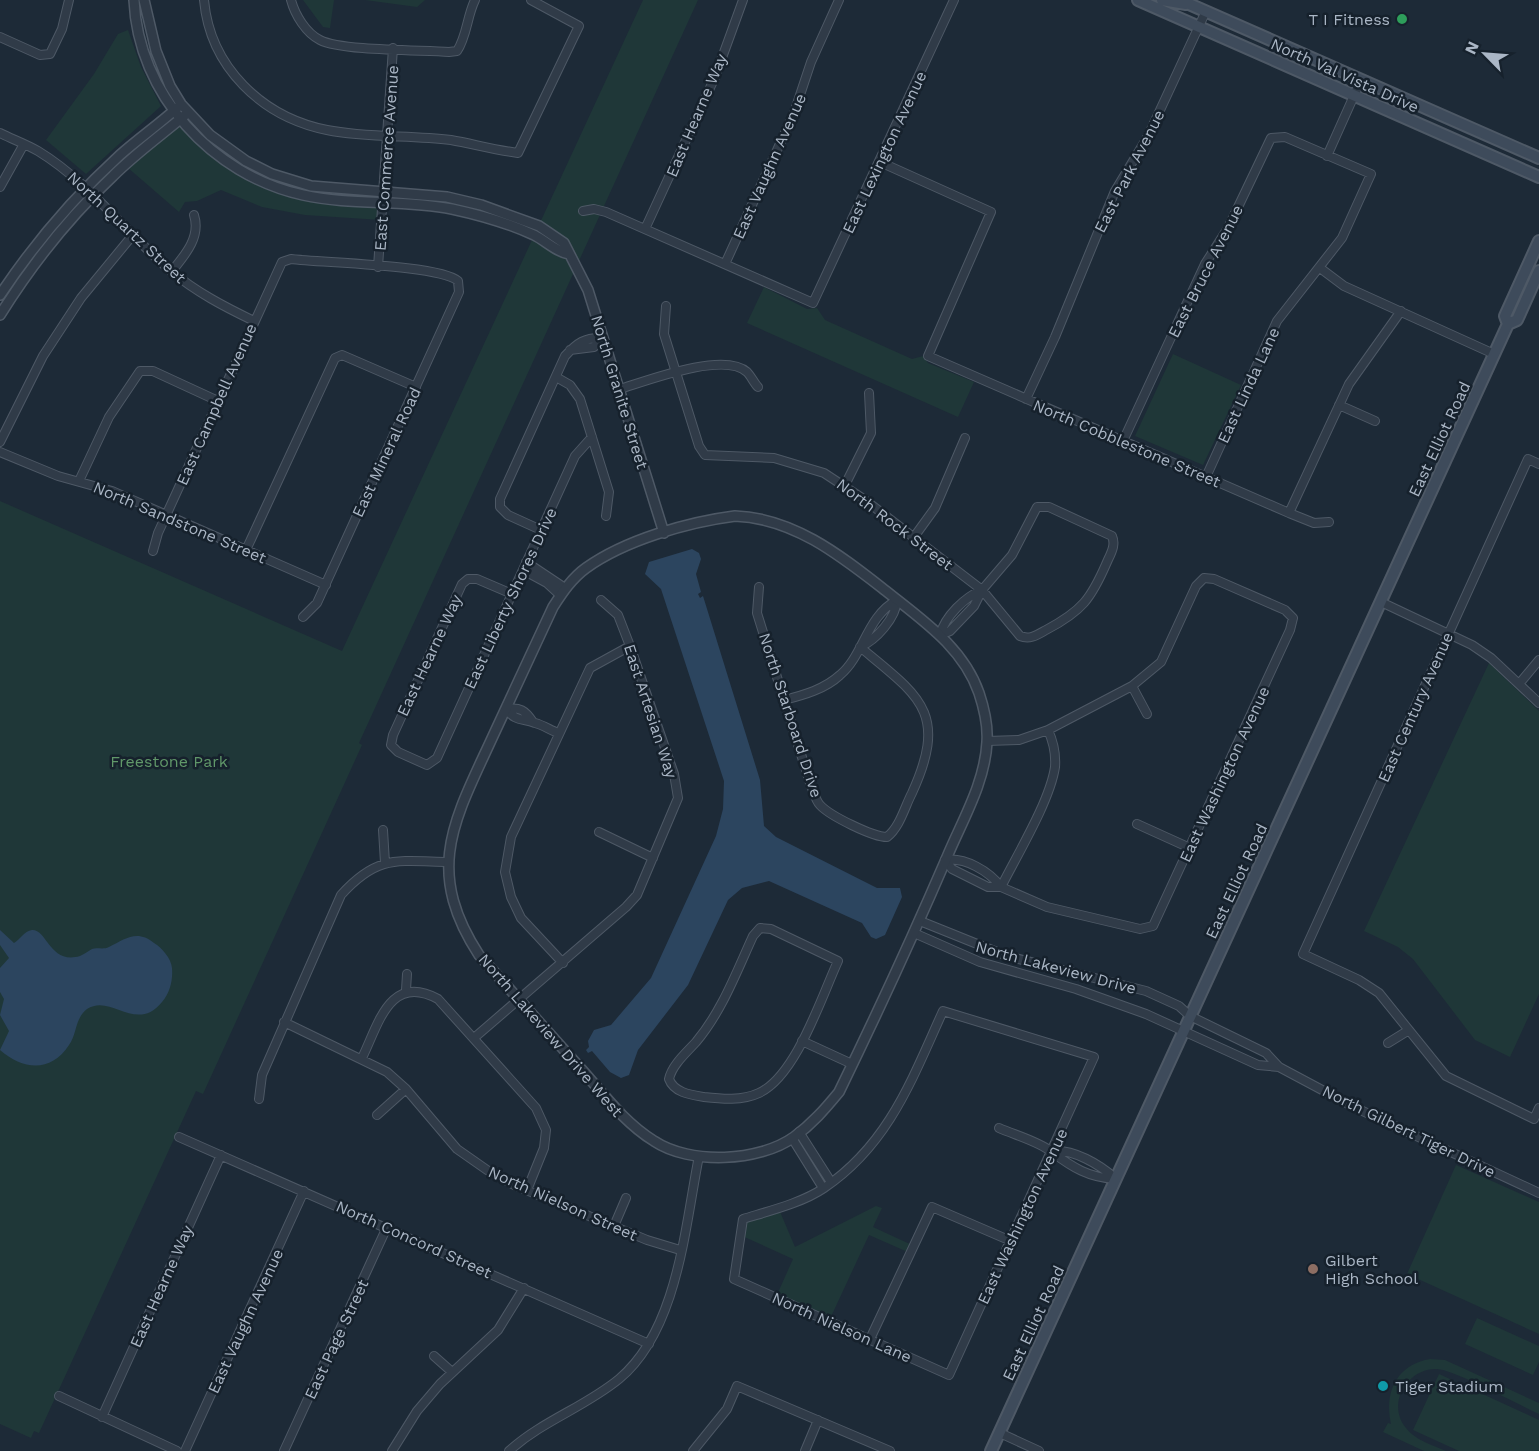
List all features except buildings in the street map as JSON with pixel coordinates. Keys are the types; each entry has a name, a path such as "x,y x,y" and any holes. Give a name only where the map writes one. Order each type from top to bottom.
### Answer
{"main road":[{"name":"North Val Vista Drive","path":"1138,0 1539,177"},
{"name":"North Val Vista Drive","path":"1162,0 1184,2 1206,11 1539,158"},
{"name":"East Elliot Road","path":"991,1451 1494,354 1508,324 1517,320 1537,277 1532,273 1538,259 1538,245"},
{"name":"East Elliot Road","path":"1508,324 1505,316 1538,245"}],"street":[{"path":"0,38 40,56 47,56 52,52 59,38 69,0"},
{"path":"134,0 145,53 180,112 213,152 242,172 265,183 303,195 450,209 500,222 534,235 562,253 569,254"},
{"path":"144,0 156,51 180,112"},
{"path":"204,0 209,32 238,82 257,99 306,126 330,131 451,140 519,153 579,26 531,0"},
{"path":"291,0 306,27 320,40 333,45 457,51 462,43 468,16 475,0"},
{"name":"East Hearne Way","path":"645,229 715,77 743,0"},
{"name":"East Vaughn Avenue","path":"725,264 794,113 811,62 838,0"},
{"name":"East Lexington Avenue","path":"725,264 813,303 954,0"},
{"name":"East Park Avenue","path":"1026,399 1115,191 1148,136 1206,11"},
{"name":"East Commerce Avenue","path":"378,267 381,191 393,48"},
{"path":"1328,156 1361,80"},
{"path":"0,295 40,240 89,192 132,158 180,112"},
{"name":"North Granite Street","path":"180,112 231,152 272,174 311,186 461,200 497,210 539,226 564,243 585,282 664,533"},
{"name":"North Quartz Street","path":"0,133 54,162 172,271 212,299 254,321"},
{"name":"East Bruce Avenue","path":"1123,441 1205,264 1228,228 1267,144 1274,136 1285,137 1328,156"},
{"path":"0,187 24,144"},
{"name":"East Linda Lane","path":"1206,477 1277,321 1342,238 1371,174 1328,156"},
{"name":"North Cobblestone Street","path":"880,162 991,212 927,356 1289,513 1314,523 1329,522"},
{"path":"0,315 89,192"},
{"path":"583,211 602,210 725,264"},
{"path":"172,271 192,243 195,231 194,214"},
{"path":"0,442 43,356 81,298 132,236"},
{"name":"East Campbell Avenue","path":"153,551 166,515 279,267 285,260 378,267"},
{"name":"East Mineral Road","path":"303,617 314,608 326,585 459,292 458,281 449,275 378,267"},
{"path":"1320,268 1344,286 1494,354"},
{"path":"666,306 663,327 676,372"},
{"path":"1289,513 1349,384 1401,311"},
{"path":"541,530 508,515 502,511 500,503 570,350 580,341 603,338"},
{"path":"246,550 331,364 339,356 349,357 416,387"},
{"path":"620,389 698,365 730,366 746,370 758,387"},
{"path":"79,482 110,417 135,375 143,369 153,370 218,400"},
{"name":"North Rock Street","path":"676,372 699,446 705,455 774,458 824,473 845,485 982,590 1023,637 1031,638 1043,632 1085,605 1097,586 1113,549 1114,539 1107,532 1069,515 1050,507 1039,506 1032,513 1012,555 982,590"},
{"path":"556,377 570,385 578,394 609,492 610,504 606,516"},
{"path":"845,485 871,433 869,393"},
{"path":"1339,405 1376,421"},
{"name":"East Liberty Shores Drive","path":"432,763 575,456 592,437"},
{"path":"914,537 935,508 965,438"},
{"name":"North Sandstone Street","path":"0,452 58,476 105,488 326,585"},
{"name":"East Century Avenue","path":"1409,1030 1379,993 1359,980 1303,954 1528,459 1539,464"},
{"name":"North Lakeview Drive West","path":"735,516 759,517 786,526 813,539 940,634 963,662 973,680 984,713 987,741 981,778 918,926 839,1092 821,1114 796,1135 756,1152 731,1158 699,1156 656,1143 621,1116 479,955 462,930 452,903 449,862 456,816 563,592 584,569 609,553 664,533 708,519 735,516"},
{"path":"524,566 563,592"},
{"name":"East Washington Avenue","path":"1001,887 1047,907 1140,930 1150,928 1158,920 1290,630 1293,618 1285,610 1214,579 1204,578 1196,586 1161,662 1132,686"},
{"name":"East Hearne Way","path":"432,763 423,764 398,752 391,745 393,735 462,584 468,579 477,579 512,594"},
{"name":"North Starboard Drive","path":"759,587 757,613 820,804 843,820 876,835 887,837 895,828 920,775 928,746 927,726 923,708 911,689 860,647"},
{"path":"940,634 950,631 964,618 974,606 982,590"},
{"name":"East Artesian Way","path":"474,1038 563,963 637,895 678,798 674,774 618,615 601,600"},
{"path":"784,700 813,692 841,675 860,647 864,636 887,606 897,600"},
{"path":"1381,602 1472,645 1491,658 1539,703"},
{"path":"563,963 521,918 511,897 505,872 511,837 590,668 630,646"},
{"path":"1519,684 1539,660"},
{"path":"987,741 1019,740 1048,730 1132,686 1147,714"},
{"path":"506,709 518,707 527,712 533,722 558,733"},
{"path":"945,860 952,868 988,887 1001,887 1043,802 1054,767 1053,741 1048,730"},
{"path":"1137,824 1190,848"},
{"path":"383,830 385,863"},
{"path":"599,832 653,858"},
{"path":"259,1100 262,1075 341,895 359,875 385,863 449,862"},
{"name":"North Lakeview Drive","path":"918,926 1007,956 1146,991 1179,1006 1190,1016"},
{"name":"North Lakeview Drive","path":"918,926 980,962 1084,991 1184,1031"},
{"path":"760,928 771,929 838,961 802,1041 788,1069 759,1093 726,1100 691,1095 674,1087 669,1079 672,1070 706,1029 723,1003 753,936 760,928"},
{"path":"406,990 407,974"},
{"path":"362,1059 388,1004 406,990 423,990 438,999 536,1108 546,1130 544,1148 527,1190"},
{"name":"East Washington Avenue","path":"831,1182 864,1154 886,1129 943,1011 1094,1057 949,1375"},
{"name":"North Gilbert Tiger Drive","path":"1190,1016 1266,1053 1280,1067 1354,1107 1539,1193"},
{"name":"North Nielson Street","path":"284,1022 387,1072 406,1089 457,1149 487,1170 527,1190 680,1250"},
{"path":"1388,1044 1409,1030 1432,1063 1446,1076 1534,1119 1539,1108"},
{"name":"North Gilbert Tiger Drive","path":"1184,1031 1258,1065 1280,1067"},
{"path":"802,1041 852,1064"},
{"path":"377,1115 406,1089"},
{"path":"999,1128 1051,1151 1063,1150 1103,1168 1116,1179"},
{"path":"796,1135 831,1182 823,1188 796,1135"},
{"name":"North Concord Street","path":"179,1137 649,1344"},
{"name":"East Hearne Way","path":"102,1417 221,1155"},
{"path":"509,1451 530,1432 621,1378 649,1344 677,1276 699,1156"},
{"name":"North Nielson Lane","path":"823,1188 743,1219 734,1279 949,1375"},
{"name":"East Vaughn Avenue","path":"185,1451 304,1191"},
{"path":"614,1226 626,1198"},
{"path":"870,1339 932,1207 1011,1241"},
{"name":"East Page Street","path":"284,1451 387,1227"},
{"path":"392,1451 417,1411 452,1372 498,1330 524,1288"},
{"path":"434,1356 452,1372"},
{"path":"693,1451 728,1409 737,1386 890,1451"},
{"path":"59,1396 177,1451"},
{"path":"805,1451 818,1420"},
{"path":"1000,1433 1039,1451"}],"green space":[{"path":"303,0 334,0 330,28 323,27"},
{"path":"365,0 425,0 417,7"},
{"name":"Freestone Park","path":"643,0 698,0 359,743 362,745 203,1094 196,1091 39,1433 34,1431 31,1438 0,1424 0,501 342,651"},
{"path":"128,30 141,67 161,106 86,174 46,140 94,74 118,34"},
{"path":"184,116 207,139 229,156 273,180 322,191 382,197 381,220 305,215 262,207 221,190 197,201 185,202 179,212 127,167"},
{"path":"764,287 807,309 817,308 825,320 912,359 923,356 928,363 974,382 958,417 747,323"},
{"path":"1173,354 1241,385 1203,465 1135,436"},
{"path":"1489,663 1539,711 1539,994 1510,1057 1475,1040 1413,959 1398,947 1364,931"},
{"path":"1456,1165 1539,1202 1539,1334 1407,1274"},
{"path":"876,1206 882,1208 873,1227 914,1246 910,1253 869,1235 829,1321 776,1297 793,1259 740,1235 743,1219 778,1207 795,1247"},
{"path":"1477,1318 1539,1346 1539,1362 1533,1375 1465,1344"},
{"path":"1430,1359 1445,1360 1539,1403 1539,1414 1472,1381 1446,1371 1426,1370 1417,1374 1403,1389 1398,1409 1400,1419 1414,1436 1446,1451 1424,1451 1383,1432 1388,1423 1391,1424 1389,1402 1395,1382 1409,1367"},
{"path":"1439,1374 1539,1420 1539,1451 1459,1451 1413,1430"}],"water":[{"path":"692,549 699,553 701,559 696,574 701,592 698,594 700,598 703,596 760,780 764,826 776,837 877,888 900,888 902,897 885,935 876,939 871,937 862,923 769,881 742,888 728,900 688,985 638,1050 629,1075 621,1078 610,1072 592,1051 588,1053 586,1050 589,1047 588,1041 594,1030 611,1025 651,978 716,836 723,809 724,781 661,589 645,574 649,562"},
{"path":"0,930 14,943 29,931 37,931 62,956 70,957 80,956 94,948 107,948 131,937 148,939 166,954 170,961 172,973 169,990 162,1002 152,1011 143,1014 133,1014 96,1005 87,1009 80,1017 74,1036 62,1054 54,1060 36,1066 18,1062 0,1050 9,1031 0,1015 4,999 0,992 0,968 9,958 0,945"}],"place":[{"name":"T I Fitness","path":"1402,19"},
{"name":"Gilbert High School","path":"1313,1269"},
{"name":"Tiger Stadium","path":"1383,1386"}]}
